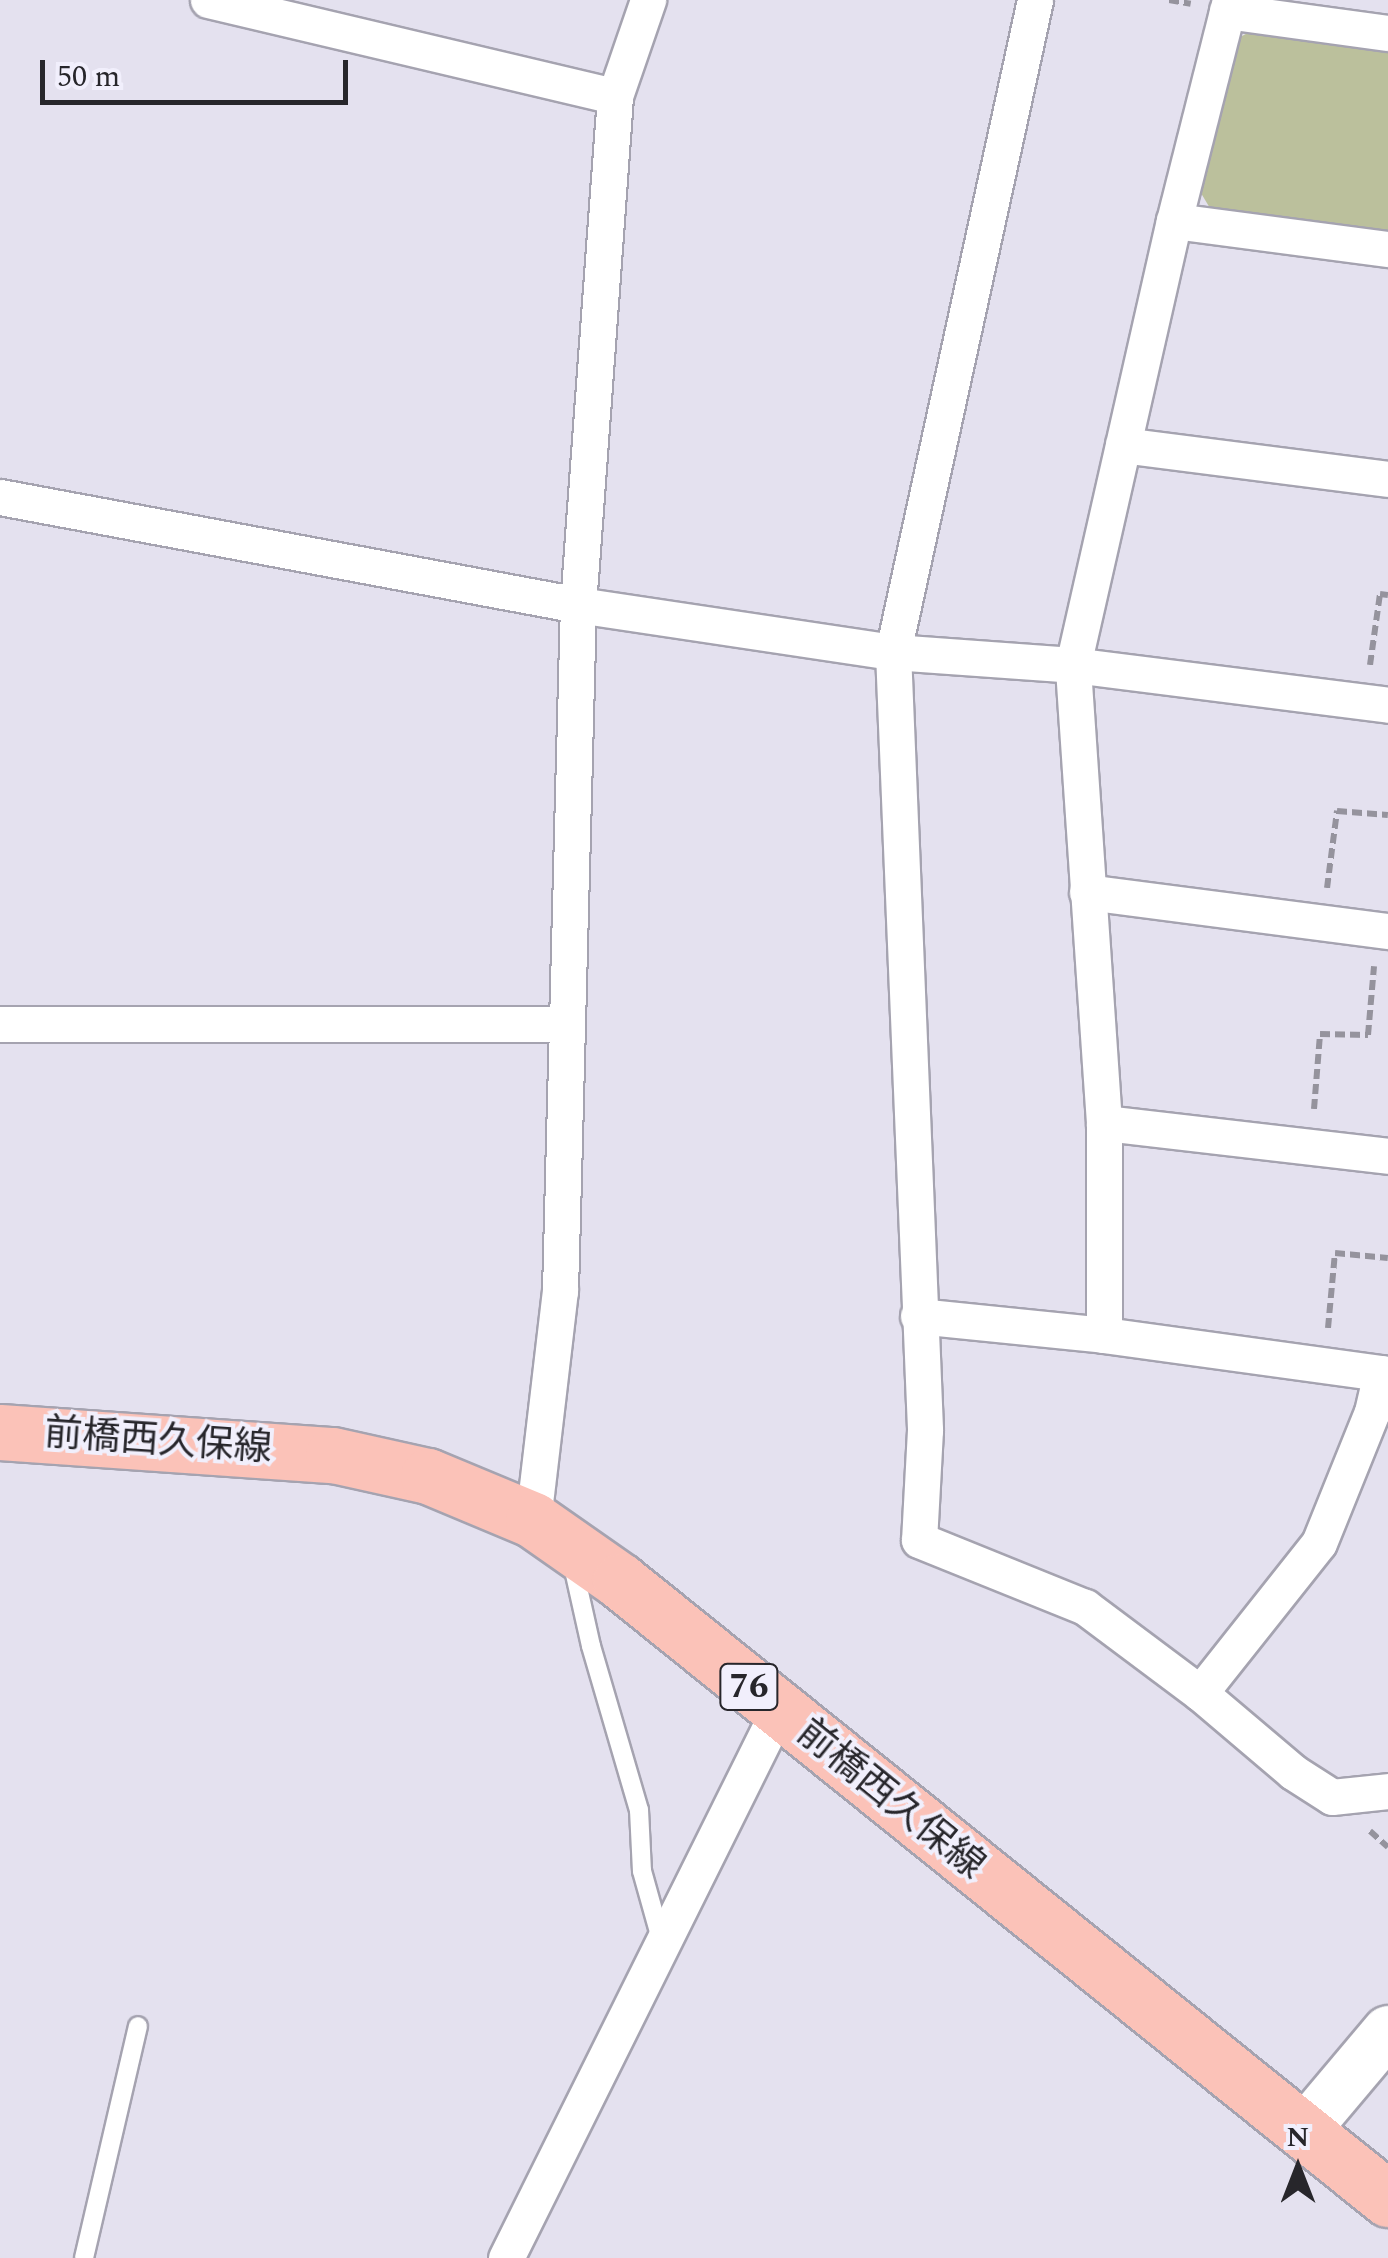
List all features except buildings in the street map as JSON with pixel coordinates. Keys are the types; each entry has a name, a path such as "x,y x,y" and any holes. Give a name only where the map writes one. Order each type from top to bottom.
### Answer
{"main road":[{"name":"前橋西久保線","path":"0,1432 334,1455 428,1476 551,1533 1388,2199"}],"street":[{"path":"208,0 615,96"},
{"path":"551,1533 578,606 615,96 648,0"},
{"path":"1036,0 893,652 918,1316 926,1430 920,1540 1086,1607 1200,1693 1293,1772 1332,1797 1388,1791"},
{"path":"1104,1335 1104,1124 1073,665 1228,5 1388,33"},
{"path":"1174,222 1388,248"},
{"path":"1123,445 1388,480"},
{"path":"0,497 578,606 893,652 1073,665 1376,703"},
{"path":"1087,892 1383,930"},
{"path":"0,1024 567,1024"},
{"path":"1104,1124 1388,1156"},
{"path":"918,1316 1104,1335 1385,1374 1319,1543 1200,1693"},
{"path":"506,2258 778,1710"},
{"path":"1303,2132 1388,2031"}],"lane":[{"path":"551,1533 591,1646 639,1810 642,1872 662,1944"},
{"path":"84,2258 138,2026"}],"path":[{"path":"1376,703 1380,594 1388,595"},
{"path":"1323,922 1337,812 1388,815"},
{"path":"1310,1148 1320,1034 1368,1035 1383,930"},
{"path":"1324,1365 1336,1253 1388,1258"}],"green space":[{"path":"1255,29 1388,46 1388,239 1214,215 1195,183 1231,42"}]}
